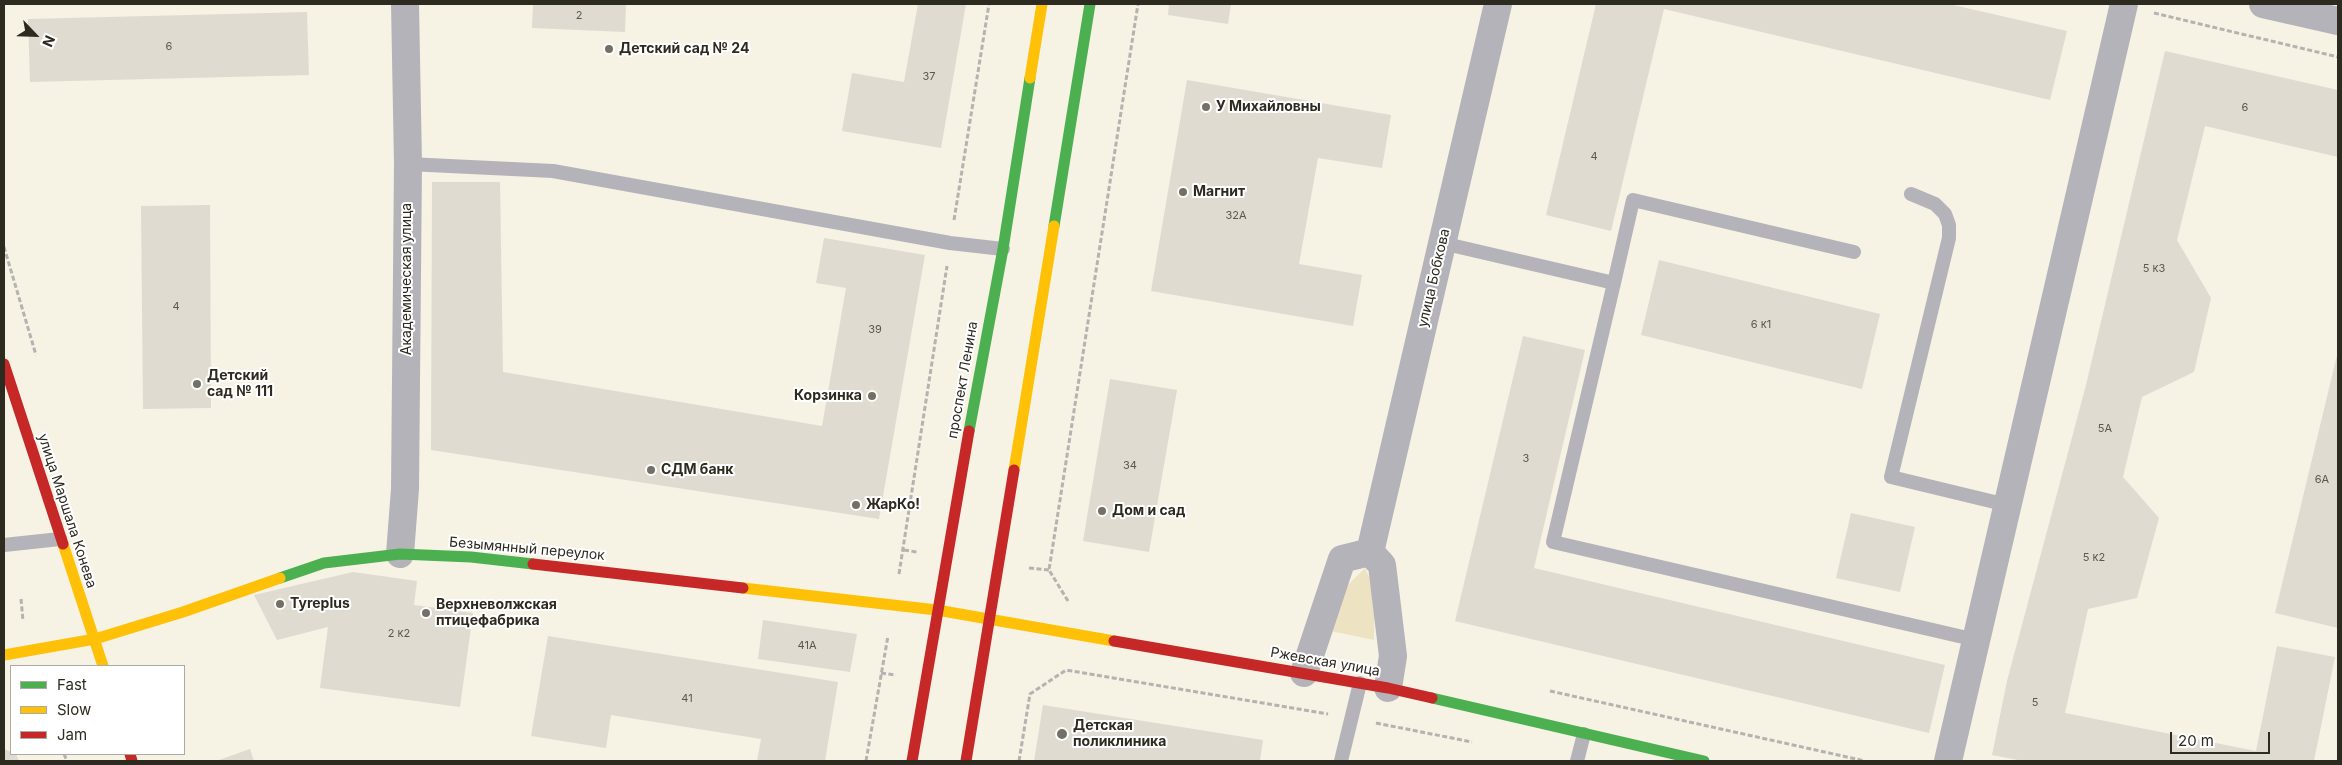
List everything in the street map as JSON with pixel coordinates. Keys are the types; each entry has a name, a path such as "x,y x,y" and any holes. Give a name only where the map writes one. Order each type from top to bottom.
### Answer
{"main road":[{"name":"проспект Ленина","path":"912,761 937,610 1002,249 1042,4"},
{"path":"966,761 1090,4"},
{"name":"улица Маршала Конева","path":"4,364 103,665"},
{"name":"Безымянный переулок","path":"4,655 95,639 183,612 324,563 400,554 471,557 937,610"},
{"name":"Ржевская улица","path":"937,610 1388,688 1704,761"}],"street":[{"name":"Академическая улица","path":"400,554 405,489 408,164 405,4"},
{"name":"улица Бобкова","path":"1370,552 1498,4"},
{"path":"2263,4 2304,8 2338,21"},
{"path":"1948,761 2124,5"},
{"path":"1304,674 1342,559 1370,552 1382,565 1393,656 1388,688"}],"lane":[{"path":"408,164 553,171 950,243 1002,249"},
{"path":"1911,194 1935,204 1945,214 1949,225 1949,238 1890,477 2007,505"},
{"path":"1854,252 1633,200 1553,542 1976,640"},
{"path":"1442,243 1614,283"},
{"path":"4,545 60,539"},
{"path":"1341,761 1360,683"},
{"path":"1577,761 1584,734"}],"path":[{"path":"904,550 950,243 989,4"},
{"path":"1048,570 1138,4"},
{"path":"2124,5 2338,57"},
{"path":"1019,761 1030,694 1066,670 1351,718 1474,742"},
{"path":"866,761 881,673 900,676"}],"shaded area":[{"path":"1365,568 1375,590 1374,640 1326,630 1348,585"}],"building":[{"path":"533,4 626,4 625,32 532,28"},
{"path":"918,4 966,4 941,148 842,131 852,73 904,82"},
{"path":"1169,4 1231,4 1228,24 1168,15"},
{"path":"1596,4 1949,4 2067,31 2050,100 1664,9 1611,231 1546,215"},
{"path":"307,12 309,75 30,82 28,19"},
{"path":"2165,51 2338,90 2338,157 2205,126 2177,240 2211,298 2194,372 2142,397 2123,477 2159,518 2137,598 2088,609 2065,713 2256,751 2277,646 2335,657 2314,761 2023,761 1992,755 2007,681 2086,385"},
{"path":"1187,80 1391,115 1382,168 1318,158 1299,264 1362,275 1353,326 1151,291"},
{"path":"432,182 500,182 503,372 822,426 846,288 816,283 824,238 925,255 879,519 431,450"},
{"path":"210,205 211,408 143,409 141,206"},
{"path":"1659,260 1880,314 1862,389 1641,335"},
{"path":"1523,336 1585,350 1534,568 1945,665 1929,733 1455,621"},
{"path":"2338,351 2338,628 2275,613"},
{"path":"1110,379 1177,390 1149,552 1083,541"},
{"path":"1851,513 1915,527 1900,592 1836,578"},
{"path":"353,572 417,581 414,605 473,613 460,707 320,688 328,627 277,640 254,595"},
{"path":"763,620 857,634 850,672 758,659"},
{"path":"548,636 838,682 825,761 757,761 761,739 611,715 606,748 531,736"},
{"path":"1043,705 1263,740 1260,761 1034,761"},
{"path":"4,749 10,752 10,755 16,755 19,761 4,761"},
{"path":"250,749 254,761 216,761"}],"traffic: fast":[{"path":"1054,226 1090,4"},
{"path":"969,431 1003,249 1030,78"},
{"path":"280,578 324,563 400,554 471,557 533,564"},
{"path":"1432,698 1704,761"}],"traffic: slow":[{"path":"1030,78 1042,4"},
{"path":"1014,470 1054,226"},
{"path":"63,544 103,665"},
{"path":"4,655 95,639 183,612 280,578"},
{"path":"743,588 937,610 1114,641"}],"traffic: jam":[{"path":"4,364 63,544"},
{"path":"912,761 969,431"},
{"path":"966,761 1014,470"},
{"path":"533,564 743,588"},
{"path":"1114,641 1388,688 1432,698"},
{"path":"130,755 132,761"}],"place":[{"name":"Детский сад № 24","path":"609,49"},
{"name":"У Михайловны","path":"1206,107"},
{"name":"Магнит","path":"1183,192"},
{"name":"Детский сад № 111","path":"197,384"},
{"name":"Корзинка","path":"872,396"},
{"name":"СДМ банк","path":"651,470"},
{"name":"ЖарКо!","path":"856,505"},
{"name":"Дом и сад","path":"1102,511"},
{"name":"Tyreplus","path":"280,604"},
{"name":"Верхневолжская птицефабрика","path":"426,613"},
{"name":"Детская поликлиника","path":"1062,734"}]}
